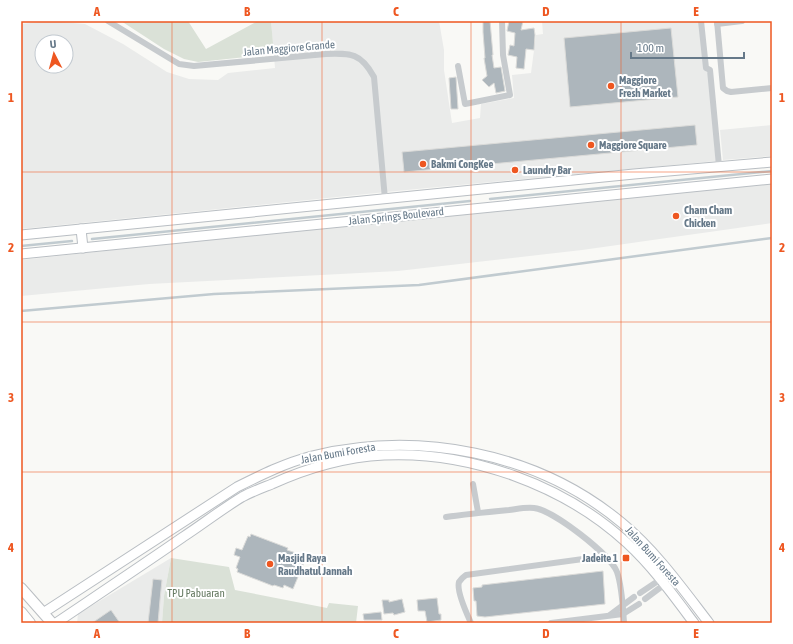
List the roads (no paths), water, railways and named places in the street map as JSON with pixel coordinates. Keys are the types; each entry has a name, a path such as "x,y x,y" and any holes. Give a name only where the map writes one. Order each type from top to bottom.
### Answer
{"main road":[{"name":"Jalan Springs Boulevard","path":"21,254 82,248 480,199 719,166 772,162"},
{"name":"Jalan Springs Boulevard","path":"21,235 385,199 480,199 772,179"},
{"path":"81,229 82,248"},
{"name":"Jalan Bumi Foresta","path":"43,613 236,487 266,472 311,456 352,448 378,445 417,445 455,450 505,460 538,471 575,490 605,510 639,538 672,574 709,623"},
{"name":"Jalan Bumi Foresta","path":"56,623 242,497 293,475 322,466 353,459 384,455 421,455 459,461 502,471 536,484 570,500 627,543 663,581 694,623"},
{"path":"203,509 210,519"},
{"path":"663,581 672,574"},
{"path":"21,588 52,623"},
{"path":"21,612 29,623"}],"street":[{"name":"Jalan Maggiore Grande","path":"108,21 180,64 194,66 345,53 358,57 368,65 374,77 385,199"},
{"path":"458,66 465,104 510,95 503,55 502,21"},
{"path":"701,21 706,68 710,70 719,166"},
{"path":"742,21 717,22 723,88 731,92 772,88"},
{"path":"473,484 478,512"},
{"path":"446,517 478,512 533,508 547,512 568,525 605,556 617,572 624,623"},
{"path":"471,623 459,591 459,584 466,575 605,556"},
{"path":"640,593 663,581"},
{"path":"645,599 663,581"},
{"path":"610,615 634,597"},
{"path":"552,623 623,614 639,604"}],"waterway":[{"path":"490,199 772,171"},
{"path":"92,239 470,201"},
{"path":"21,311 214,294 419,285 772,238"},
{"path":"21,246 72,241"}],"place":[{"name":"Maggiore Fresh Market","path":"611,86"},
{"name":"Maggiore Square","path":"591,145"},
{"name":"Bakmi CongKee","path":"423,164"},
{"name":"Laundry Bar","path":"515,170"},
{"name":"Cham Cham Chicken","path":"676,216"},
{"name":"Jadeite 1","path":"626,558"},
{"name":"Masjid Raya Raudhatul Jannah","path":"270,564"}],"park label":[{"name":"TPU Pabuaran","path":"196,593"}]}
